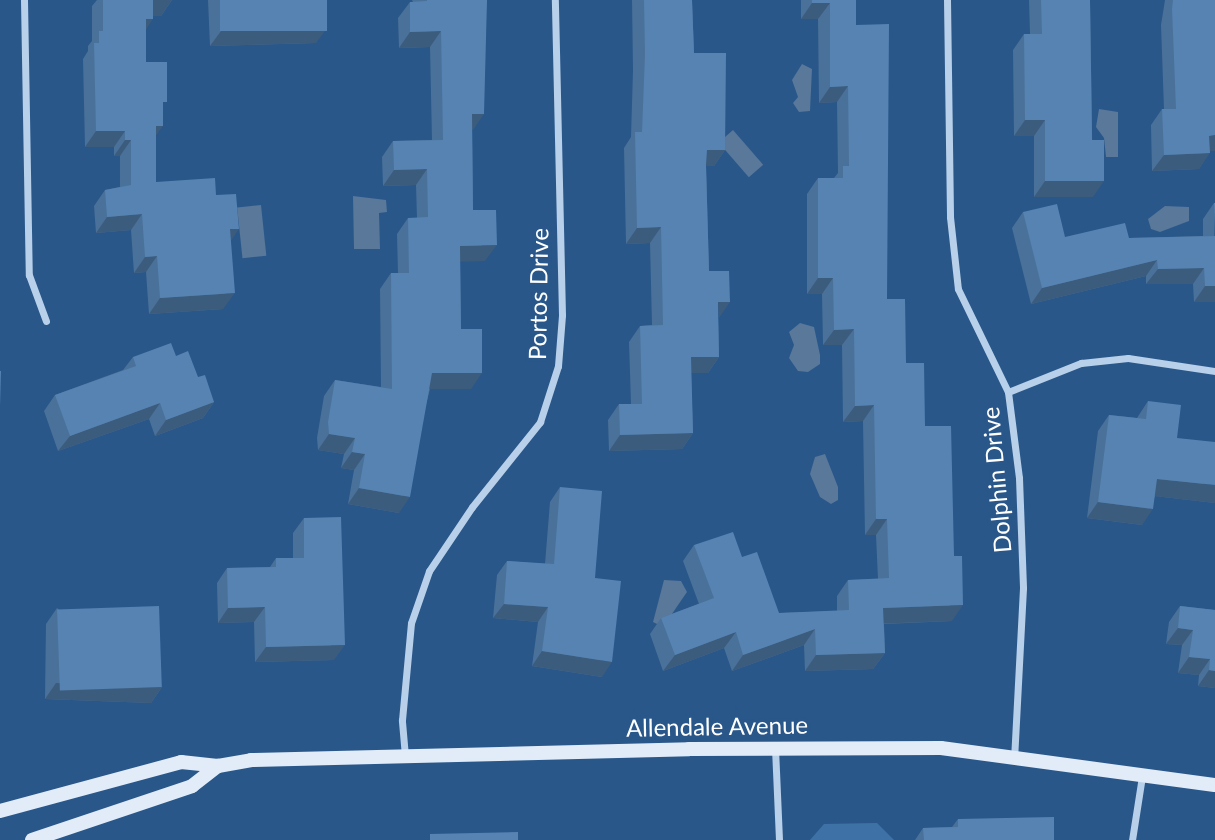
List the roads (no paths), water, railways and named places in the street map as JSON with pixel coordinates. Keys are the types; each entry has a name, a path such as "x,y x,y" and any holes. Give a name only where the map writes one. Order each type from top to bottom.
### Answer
{"street":[{"path":"24,0 29,275 46,321"},
{"name":"Portos Drive","path":"405,757 402,720 411,623 429,571 472,507 540,422 558,366 562,315 555,0"},
{"name":"Dolphin Drive","path":"947,0 950,217 958,289 1008,392 1019,478 1023,588 1014,758"},
{"path":"1008,392 1093,362 1128,358 1215,371"},
{"path":"775,748 779,840"},
{"name":"Allendale Avenue","path":"0,811 181,762 218,766 251,760 775,748 941,748 1215,785"},
{"name":"Allendale Avenue","path":"32,840 192,786 218,766"},
{"path":"1132,840 1142,775"}]}
